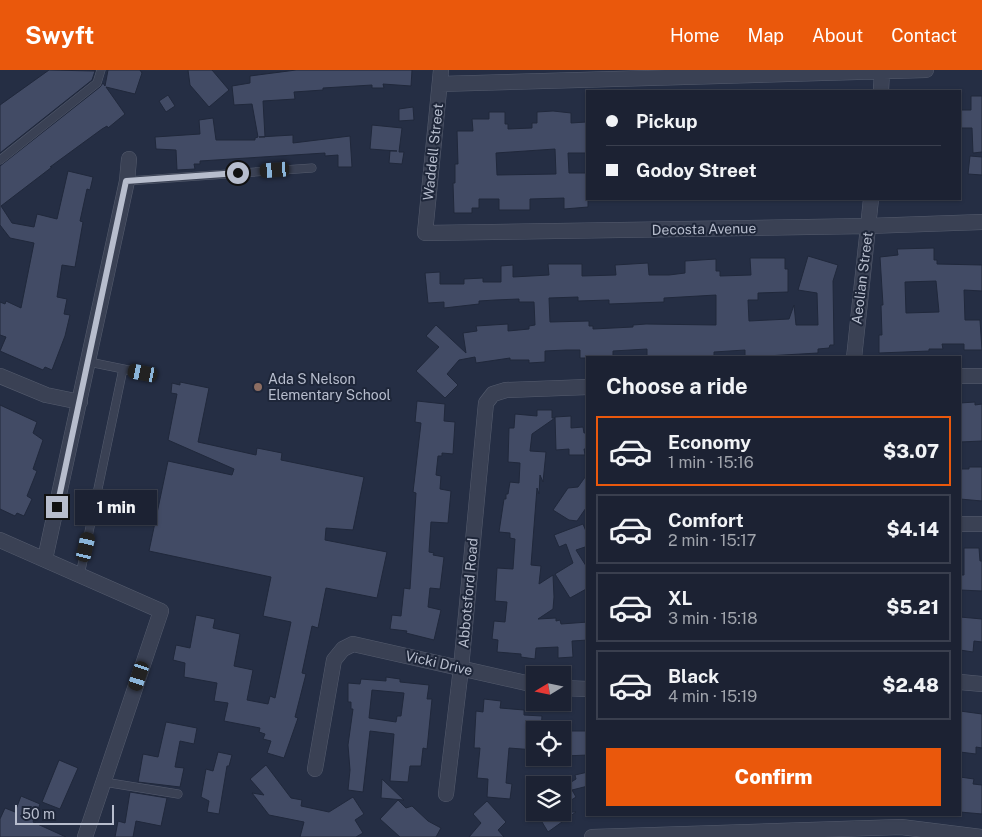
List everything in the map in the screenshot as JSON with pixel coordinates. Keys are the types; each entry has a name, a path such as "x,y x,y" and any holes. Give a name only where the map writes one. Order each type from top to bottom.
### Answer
{"street":[{"path":"441,77 926,70"},
{"path":"880,90 882,71"},
{"name":"Waddell Street","path":"425,234 441,77"},
{"path":"45,559 89,362 129,158"},
{"name":"Aeolian Street","path":"854,356 871,200"},
{"name":"Decosta Avenue","path":"425,234 868,226 982,222"},
{"path":"0,376 46,395 80,402"},
{"path":"961,376 982,376"},
{"name":"Abbotsford Road","path":"446,794 461,668 486,403 493,394 506,390 586,387"},
{"path":"961,524 982,524"},
{"path":"0,540 161,611 85,837"},
{"name":"Vicki Drive","path":"315,769 334,660 343,649 353,644 526,683"},
{"path":"961,682 982,684"},
{"path":"571,688 586,689"},
{"path":"592,837 815,827 901,827 982,837"}],"lane":[{"path":"0,160 97,83 101,70"},
{"path":"126,181 312,168"},
{"path":"89,362 143,373"},
{"path":"80,575 124,369"},
{"path":"104,782 178,794"}],"building":[{"path":"49,70 95,71 92,80 0,153 0,105"},
{"path":"108,70 140,70 142,73 135,94 106,87 125,114 108,128 107,126 102,129 50,167 52,167 1,206 12,223 34,227 37,214 57,219 68,171 93,177 90,190 87,189 80,221 83,222 75,267 62,265 57,297 67,299 64,314 70,315 65,336 52,370 45,367 43,370 0,351 6,337 0,335 0,302 5,304 6,301 21,308 34,243 10,238 0,225 0,166 103,83 105,86"},
{"path":"188,70 212,70 229,90 209,107 190,85"},
{"path":"296,70 412,70 411,86 383,84 384,88 372,88 372,85 323,88 323,90 294,92 295,99 263,101 265,137 293,135 293,143 350,136 352,167 338,167 338,155 325,156 325,153 200,161 200,164 194,164 195,169 177,170 176,150 156,149 155,137 200,134 199,120 213,118 216,140 255,140 258,137 252,104 234,105 232,86 250,83 250,76"},
{"path":"168,95 175,106 166,112 159,101"},
{"path":"971,96 982,96 982,152 973,153 972,128 961,128 961,110 971,110"},
{"path":"413,107 414,120 399,121 399,109"},
{"path":"553,111 571,113 571,123 586,122 586,153 568,153 569,173 586,173 586,200 588,200 588,207 564,209 564,198 530,199 530,210 499,210 499,199 479,199 479,208 472,208 472,213 454,213 453,183 455,183 455,164 458,164 457,131 473,131 472,119 489,119 489,112 505,112 505,124 508,124 508,129 532,128 532,123 537,123 537,112","holes":["555,149 556,174 497,175 496,153"]},
{"path":"372,125 402,128 399,152 404,152 402,164 389,163 390,151 397,151 370,149"},
{"path":"970,156 982,157 982,175 968,174"},
{"path":"934,248 934,260 937,260 937,264 982,265 982,291 964,290 965,320 980,320 982,350 964,350 964,344 942,344 943,349 879,353 879,335 882,335 881,305 883,305 880,257 898,255 897,249","holes":["936,281 939,312 906,313 905,282"]},
{"path":"808,256 838,265 833,281 834,345 830,345 829,348 818,349 818,353 745,356 745,350 714,352 714,356 647,356 647,349 613,351 613,356 586,356 586,358 580,358 580,350 566,350 545,351 545,362 529,363 529,360 510,360 510,358 476,363 475,357 459,360 447,374 458,385 445,398 416,371 439,347 426,336 436,325 466,353 463,333 477,331 476,326 508,324 508,331 529,329 529,326 535,325 534,302 519,302 519,299 479,301 479,304 444,308 444,302 428,303 425,273 440,272 440,284 464,284 464,279 483,278 483,282 501,282 501,266 513,265 513,277 549,275 548,264 582,264 582,276 616,275 615,265 648,263 649,275 669,275 685,273 685,261 716,259 716,271 720,271 720,276 751,275 750,258 785,258 785,269 788,269 788,292 758,293 758,300 748,300 749,321 789,319 794,305 796,325 818,325 817,293 798,290","holes":["716,295 716,325 633,325 633,327 593,329 593,326 589,326 589,321 550,322 549,298 578,297 578,301 609,300 609,304 664,302 664,298"]},
{"path":"180,382 209,388 198,442 256,455 257,448 282,453 281,460 364,477 353,530 326,528 325,540 387,552 377,598 326,588 318,628 312,626 302,673 306,674 295,717 298,718 284,758 267,753 271,741 263,739 265,734 259,732 260,728 224,721 228,703 214,701 217,683 184,677 185,663 173,660 176,645 190,648 196,615 215,619 213,628 240,634 234,666 253,670 247,700 268,704 270,696 275,698 291,622 263,616 271,577 149,551 168,461 232,475 234,469 168,440 177,394 171,393 172,383 180,385"},
{"path":"417,401 445,404 444,421 455,422 453,454 442,453 442,456 438,456 436,475 441,476 440,489 451,491 448,523 431,522 429,552 434,553 433,555 444,557 440,589 430,588 428,607 441,610 434,640 406,633 407,631 390,629 392,615 401,616 404,588 410,589 416,493 413,492 421,423 415,422"},
{"path":"975,402 975,405 982,404 982,441 961,442 961,403"},
{"path":"0,405 37,422 33,433 43,440 33,469 37,471 27,496 32,499 24,516 17,513 15,516 0,509"},
{"path":"537,410 552,410 552,418 555,418 532,434 530,451 546,452 543,482 540,475 539,494 537,488 531,565 541,566 539,584 553,575 553,609 538,619 556,618 556,621 560,620 561,624 586,622 586,640 572,641 573,657 558,658 558,647 536,648 535,659 521,657 521,654 497,652 498,640 492,639 494,621 505,622 507,602 495,601 497,568 513,569 515,539 510,538 510,533 499,532 504,499 506,499 506,494 508,494 510,482 519,483 520,463 508,462 509,428 514,428 515,414 537,416"},
{"path":"571,416 571,428 583,427 584,433 586,433 585,455 569,455 569,449 556,450 555,417"},
{"path":"969,467 982,467 982,501 961,499 961,469 969,469"},
{"path":"586,476 586,508 577,521 569,520 553,510 568,488 578,487"},
{"path":"583,524 586,531 586,547 576,550 586,566 586,589 570,598 555,574 573,563 566,544 559,547 554,535"},
{"path":"964,548 979,548 980,561 982,561 982,591 961,590 961,575 964,575"},
{"path":"961,617 982,619 982,642 974,641 973,652 961,650"},
{"path":"386,677 400,679 400,682 429,685 427,699 432,699 427,749 423,748 421,766 410,766 408,782 390,781 394,734 370,731 363,792 348,790 350,770 348,745 353,709 351,709 351,702 348,702 348,683 360,684 361,679 386,681","holes":["372,690 404,693 401,716 397,716 396,722 369,718"]},
{"path":"484,699 501,701 500,708 524,710 524,715 542,716 542,721 526,721 526,749 509,748 506,783 512,784 510,799 487,797 488,779 477,778 480,748 474,748 476,711 483,712"},
{"path":"961,711 982,714 982,748 976,747 976,754 961,752"},
{"path":"166,722 197,728 194,744 180,741 175,767 184,768 180,787 138,782 143,754 158,757"},
{"path":"571,731 586,731 586,755 571,756"},
{"path":"218,752 232,755 229,766 227,766 219,814 207,812 209,801 201,797 206,769 213,771"},
{"path":"59,760 78,768 60,809 42,802"},
{"path":"266,765 291,798 302,800 301,806 329,812 353,797 364,814 355,820 363,833 356,837 300,837 304,822 269,815 252,793 264,795 250,779"},
{"path":"586,772 586,786 572,790 576,797 571,800 571,782 576,779 575,775"},
{"path":"961,777 974,779 973,784 982,785 982,814 961,812"},
{"path":"382,779 404,800 381,798"},
{"path":"130,792 167,798 161,826 136,821 133,837 115,837 118,821 125,823"},
{"path":"21,796 40,804 33,822 66,837 0,837 0,819 5,808 15,812"},
{"path":"398,800 406,808 412,806 428,821 441,828 436,837 400,837 380,819"},
{"path":"487,801 506,822 498,830 504,837 469,837 481,823 473,814"},
{"path":"541,821 563,821 548,832"}],"place":[{"name":"Ada S Nelson Elementary School","path":"258,387"}],"route":[{"path":"57,507 126,181 238,173"}]}
